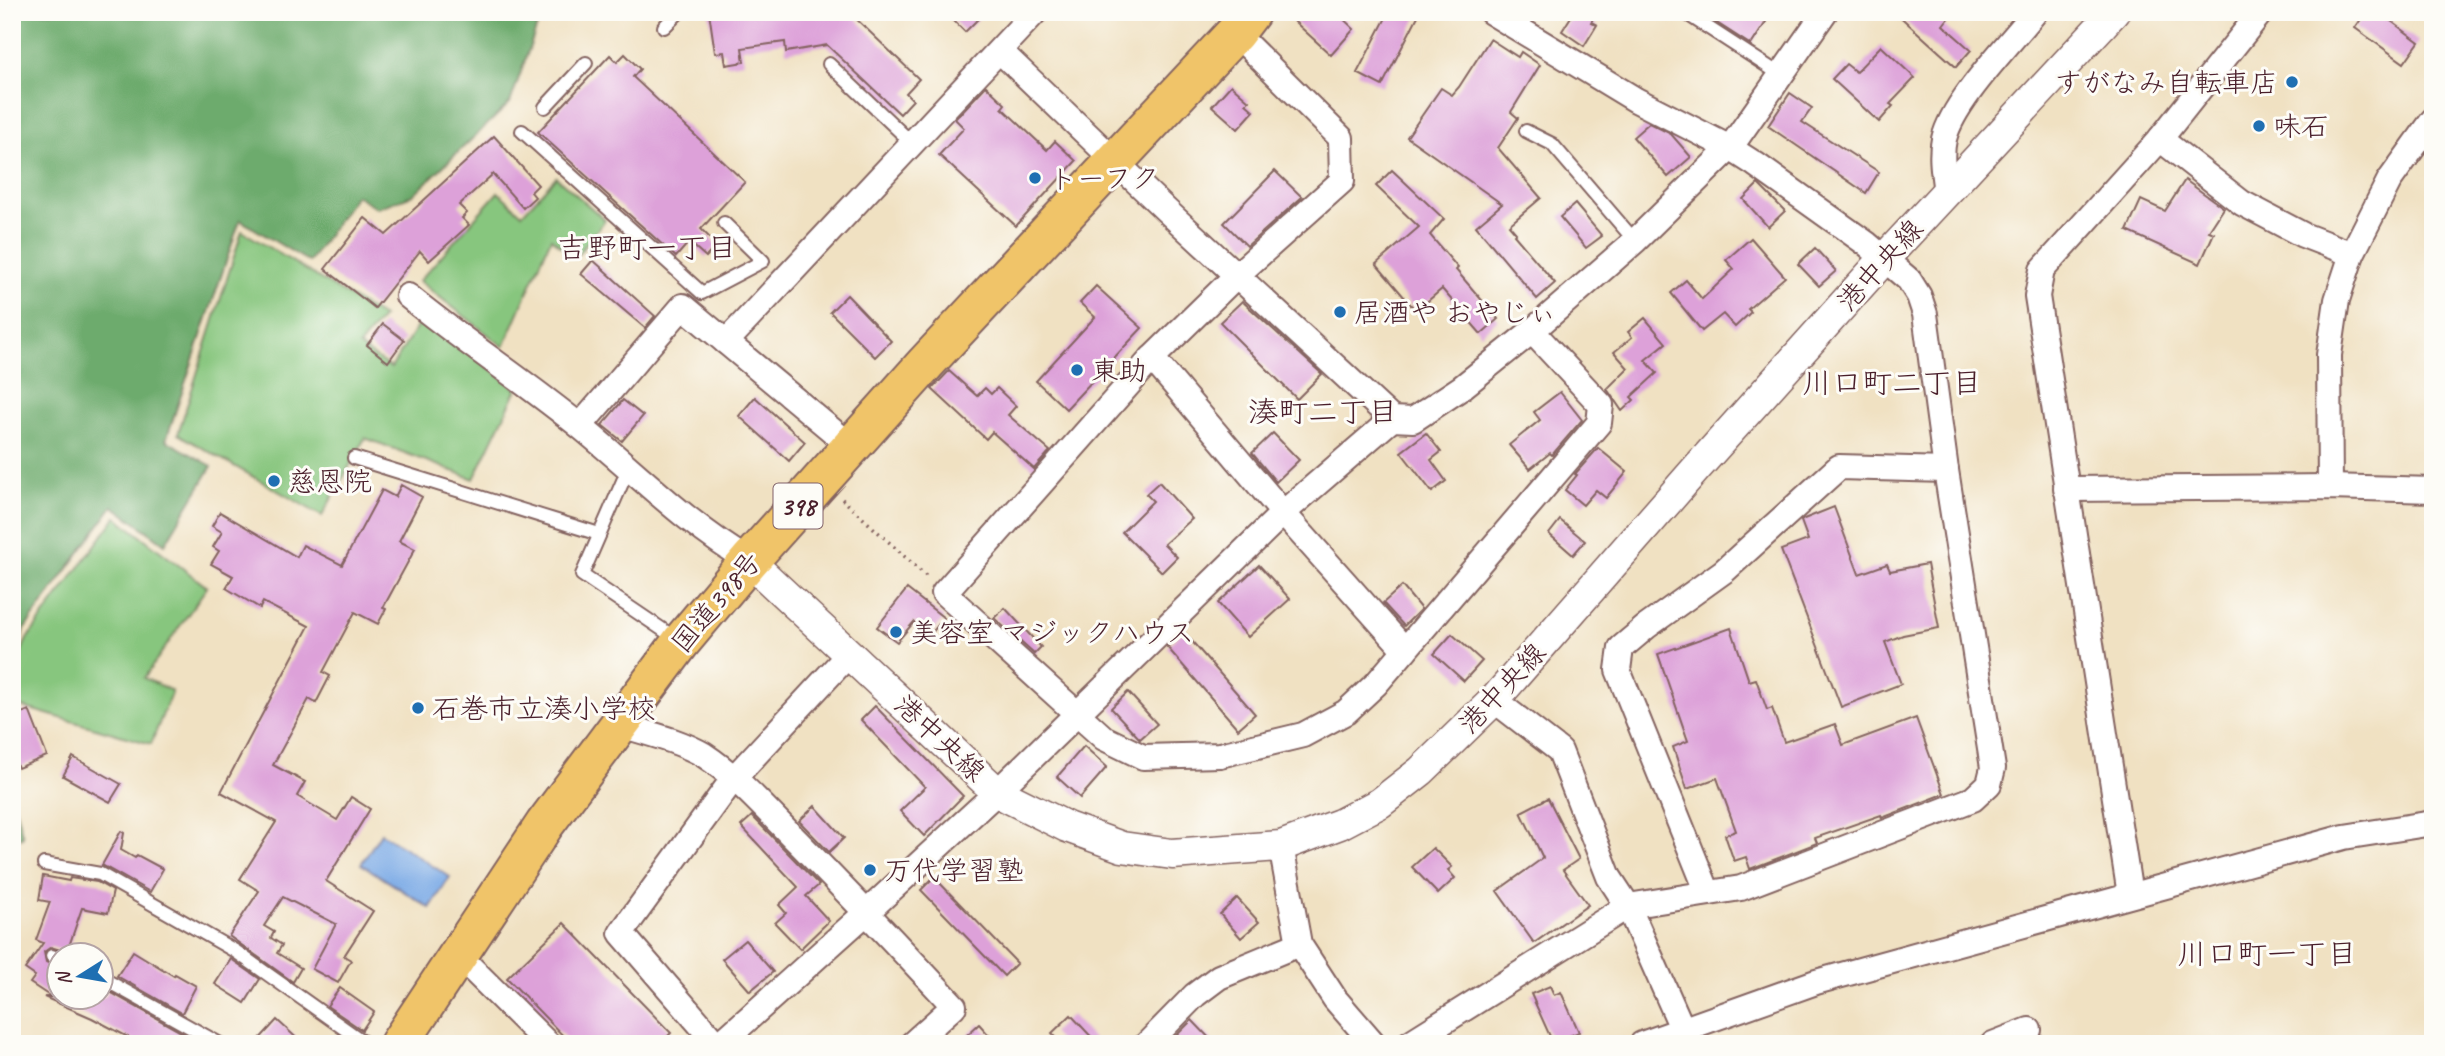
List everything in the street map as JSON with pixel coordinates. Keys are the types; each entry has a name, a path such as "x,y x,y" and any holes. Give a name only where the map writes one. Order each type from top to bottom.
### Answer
{"highway":[{"name":"国道398号","path":"399,1044 545,824 681,642 822,479 1243,22"}],"street":[{"path":"726,342 1035,12"},
{"path":"1408,1044 1628,906 1741,888 1973,799 1989,784 1993,768 1945,470 1925,314 1919,296 1909,280 1867,244 1730,148 1636,100 1491,12"},
{"path":"1000,51 1167,211 1392,419 1412,420 1461,387 1532,331 1635,241 1730,148 1825,12"},
{"path":"1946,193 1942,167 1943,141 1952,115 2035,12"},
{"name":"港中央線","path":"749,561 997,792 1067,827 1122,847 1172,854 1281,846 1340,824 1380,803 1421,771 1494,700 1884,259 2114,12"},
{"path":"2130,895 2037,296 2042,270 2160,139 2261,12"},
{"path":"1243,22 1341,138 1342,181 1238,274 1152,358 944,593 1076,715 1104,738 1143,757 1220,755 1303,735 1346,712 1376,684 1599,423 1601,405 1532,331"},
{"path":"2330,487 2329,355 2337,300 2352,254 2389,181 2433,121"},
{"path":"2160,139 2242,203 2303,235 2352,254"},
{"path":"408,296 580,426 691,520 749,561"},
{"path":"580,426 683,306 852,447"},
{"path":"1152,358 1283,513 1405,650"},
{"path":"849,654 733,779 621,933 718,1044 997,792 1283,513 1392,419"},
{"path":"1708,893 1618,670 1622,648 1646,627 1724,571 1839,467 1945,470"},
{"path":"2066,488 2330,487 2433,490"},
{"path":"1494,700 1560,751 1609,877 1628,906 1682,1028"},
{"path":"618,724 664,738 703,754 733,779 867,912 954,1006 912,1044"},
{"path":"1642,1044 1816,982 2344,836 2433,823"},
{"path":"1281,846 1299,944 1335,999 1374,1044"},
{"path":"1147,1044 1195,995 1219,976 1299,944"},
{"path":"459,956 548,1044"},
{"path":"1993,1044 2029,1030"}],"lane":[{"path":"664,27 678,12"},
{"path":"1684,12 1781,75"},
{"path":"545,107 586,63"},
{"path":"829,64 912,143"},
{"path":"522,131 702,293 763,261 724,223"},
{"path":"1526,131 1552,144 1635,241"},
{"path":"354,458 599,534"},
{"path":"629,467 582,575 681,642"},
{"path":"44,864 100,874 234,951 366,1044"},
{"path":"116,986 220,1044"}],"path":[{"path":"822,479 944,593"}],"green space":[{"path":"12,12 542,12 510,103 413,195 377,208 356,195 309,262 240,220 166,440 212,466 165,544 113,506 26,627 17,648 12,647"},
{"path":"556,177 605,220 575,258 551,238 504,347 419,281 498,192 522,214"},
{"path":"242,231 383,317 359,346 391,368 423,317 517,389 474,479 365,438 322,516 178,434"},
{"path":"116,517 207,587 144,678 172,691 151,744 12,704 12,659 18,659 27,639"},
{"path":"12,796 23,837 12,839"}],"water":[{"path":"381,833 450,877 430,908 361,864"}],"building":[{"path":"709,12 849,12 919,79 906,93 913,100 900,114 827,45 786,52 785,42 742,48 744,62 726,65 724,52 715,53"},
{"path":"945,12 985,12 965,32"},
{"path":"1284,12 1336,12 1354,29 1331,55"},
{"path":"1389,12 1420,12 1382,86 1357,73"},
{"path":"1574,12 1597,12 1591,22 1597,25 1584,46 1562,31"},
{"path":"1700,12 1751,12 1766,22 1751,45"},
{"path":"1895,12 1953,12 1943,25 1971,50 1956,67"},
{"path":"2366,12 2379,12 2419,42 2404,63 2355,28"},
{"path":"1490,39 1518,57 1521,52 1540,65 1511,112 1518,118 1498,148 1541,198 1509,225 1516,233 1514,235 1555,283 1537,299 1476,226 1502,204 1407,137 1441,88 1452,95 1459,87"},
{"path":"1881,46 1915,78 1890,104 1893,106 1879,122 1832,79 1846,64 1856,72"},
{"path":"625,54 640,69 633,77 745,182 701,229 717,245 706,257 689,242 676,257 538,132 610,55 617,62"},
{"path":"1231,85 1249,101 1246,104 1254,111 1238,129 1212,106"},
{"path":"986,86 1005,104 1002,108 1047,150 1055,141 1076,161 1016,226 939,155 964,128 955,119"},
{"path":"1790,93 1812,108 1802,122 1879,172 1866,193 1768,126"},
{"path":"1649,123 1671,134 1691,157 1668,177 1633,137"},
{"path":"494,136 538,185 531,192 535,197 523,208 493,174 459,205 467,213 462,218 469,225 429,261 420,251 375,308 325,269 365,218 386,235"},
{"path":"1392,170 1444,219 1430,235 1498,319 1481,334 1442,289 1416,311 1376,264 1419,227 1376,186"},
{"path":"1275,171 1302,197 1247,246 1224,223"},
{"path":"2185,180 2224,208 2209,231 2214,233 2200,264 2127,231 2141,200 2165,211"},
{"path":"1758,184 1785,211 1768,227 1743,199"},
{"path":"1575,204 1602,236 1586,248 1560,217"},
{"path":"1751,238 1785,277 1748,309 1751,312 1735,327 1723,314 1702,331 1671,293 1686,280 1702,299 1734,269 1726,260"},
{"path":"1815,248 1836,271 1819,286 1798,264"},
{"path":"593,260 655,316 645,328 581,274"},
{"path":"1096,286 1142,328 1066,409 1036,381 1095,317 1080,303"},
{"path":"847,295 891,341 875,357 830,312"},
{"path":"1242,301 1322,374 1297,399 1220,322"},
{"path":"1645,318 1666,343 1645,360 1657,373 1631,397 1634,400 1622,411 1607,389 1628,368 1614,352 1632,337 1628,332"},
{"path":"383,324 404,340 388,362 367,345"},
{"path":"949,371 977,396 985,388 991,394 997,388 1016,406 1008,415 1050,451 1034,469 992,432 986,439 932,389"},
{"path":"1560,392 1582,420 1552,455 1550,453 1530,469 1509,445 1540,420 1534,412"},
{"path":"755,397 805,442 789,461 739,416"},
{"path":"623,400 643,416 622,441 602,425"},
{"path":"1273,433 1299,460 1276,482 1252,453"},
{"path":"1426,433 1441,452 1431,460 1446,481 1432,492 1401,452"},
{"path":"1598,448 1627,472 1606,498 1596,490 1583,505 1565,490"},
{"path":"1159,482 1192,519 1164,544 1177,557 1162,572 1122,532 1153,501 1146,494"},
{"path":"401,485 422,497 399,541 415,549 383,608 386,609 378,624 355,612 323,672 330,676 316,703 309,699 273,765 305,782 297,796 337,820 351,797 370,809 326,881 373,911 344,956 351,960 338,983 312,969 336,924 283,897 264,926 274,932 271,938 282,945 277,953 301,968 293,982 229,936 259,891 240,879 276,822 221,792 309,626 263,602 260,608 226,588 233,576 211,564 219,551 213,547 222,532 212,526 220,512 297,557 303,545 342,565 382,490 395,497"},
{"path":"1834,507 1859,574 1887,564 1890,571 1927,564 1939,628 1903,635 1885,642 1901,684 1841,707 1781,550 1808,540 1801,521"},
{"path":"1560,520 1585,541 1573,555 1549,534"},
{"path":"1259,565 1290,599 1248,637 1218,603"},
{"path":"1402,586 1421,609 1404,626 1383,603"},
{"path":"907,589 944,618 930,635 914,622 897,642 877,627"},
{"path":"1005,608 1041,647 1034,654 994,618"},
{"path":"1731,628 1749,681 1756,679 1767,710 1772,708 1784,742 1835,724 1843,745 1916,718 1944,794 1882,818 1881,815 1815,838 1817,843 1750,869 1746,857 1734,861 1725,835 1736,831 1717,778 1687,789 1673,747 1688,741 1658,654"},
{"path":"1183,631 1255,714 1238,729 1167,647"},
{"path":"1452,634 1482,661 1464,681 1434,654"},
{"path":"1128,692 1157,724 1140,739 1111,708"},
{"path":"875,706 963,796 924,836 900,811 925,787 861,720"},
{"path":"29,710 47,756 18,768 12,752 12,733 18,731 12,717"},
{"path":"1084,746 1107,767 1080,798 1057,777"},
{"path":"73,757 121,784 110,802 63,776"},
{"path":"1548,798 1579,859 1563,870 1588,905 1534,943 1497,891 1543,858 1521,812"},
{"path":"815,806 844,838 829,852 799,821"},
{"path":"752,816 819,885 806,896 829,921 800,949 775,923 786,913 779,905 798,887 741,826"},
{"path":"121,831 124,833 121,850 163,869 150,892 102,865"},
{"path":"1433,848 1452,867 1448,870 1455,878 1438,894 1412,867"},
{"path":"43,876 97,882 113,891 108,913 82,908 71,940 46,940 46,994 30,983 35,976 25,969 43,943 36,940 50,902 39,900"},
{"path":"934,877 1017,963 1004,976 921,890"},
{"path":"1237,898 1259,922 1241,938 1220,914"},
{"path":"564,923 671,1033 660,1044 571,1044 507,978"},
{"path":"745,940 773,972 750,991 722,959"},
{"path":"133,951 196,986 182,1013 117,976"},
{"path":"231,959 260,979 245,1003 215,984"},
{"path":"1550,986 1554,995 1561,992 1579,1032 1553,1043 1531,994"},
{"path":"340,988 374,1012 362,1030 327,1006"},
{"path":"116,996 202,1044 141,1044 74,1010 116,1010"},
{"path":"1071,1015 1098,1044 1062,1044 1052,1033"},
{"path":"277,1020 303,1044 255,1044"},
{"path":"1192,1020 1215,1044 1168,1044"},
{"path":"979,1024 997,1044 957,1044"}],"place":[{"name":"すがなみ自転車店","path":"2292,82"},
{"name":"味石","path":"2259,126"},
{"name":"トーフク","path":"1035,178"},
{"name":"居酒や おやじぃ","path":"1340,312"},
{"name":"東助","path":"1077,370"},
{"name":"慈恩院","path":"274,481"},
{"name":"美容室 マジックハウス","path":"896,632"},
{"name":"石巻市立湊小学校","path":"418,708"},
{"name":"万代学習塾","path":"870,870"}],"district":[{"name":"吉野町一丁目","path":"647,248"},
{"name":"川口町二丁目","path":"1892,383"},
{"name":"湊町二丁目","path":"1323,412"},
{"name":"川口町一丁目","path":"2267,954"}]}
